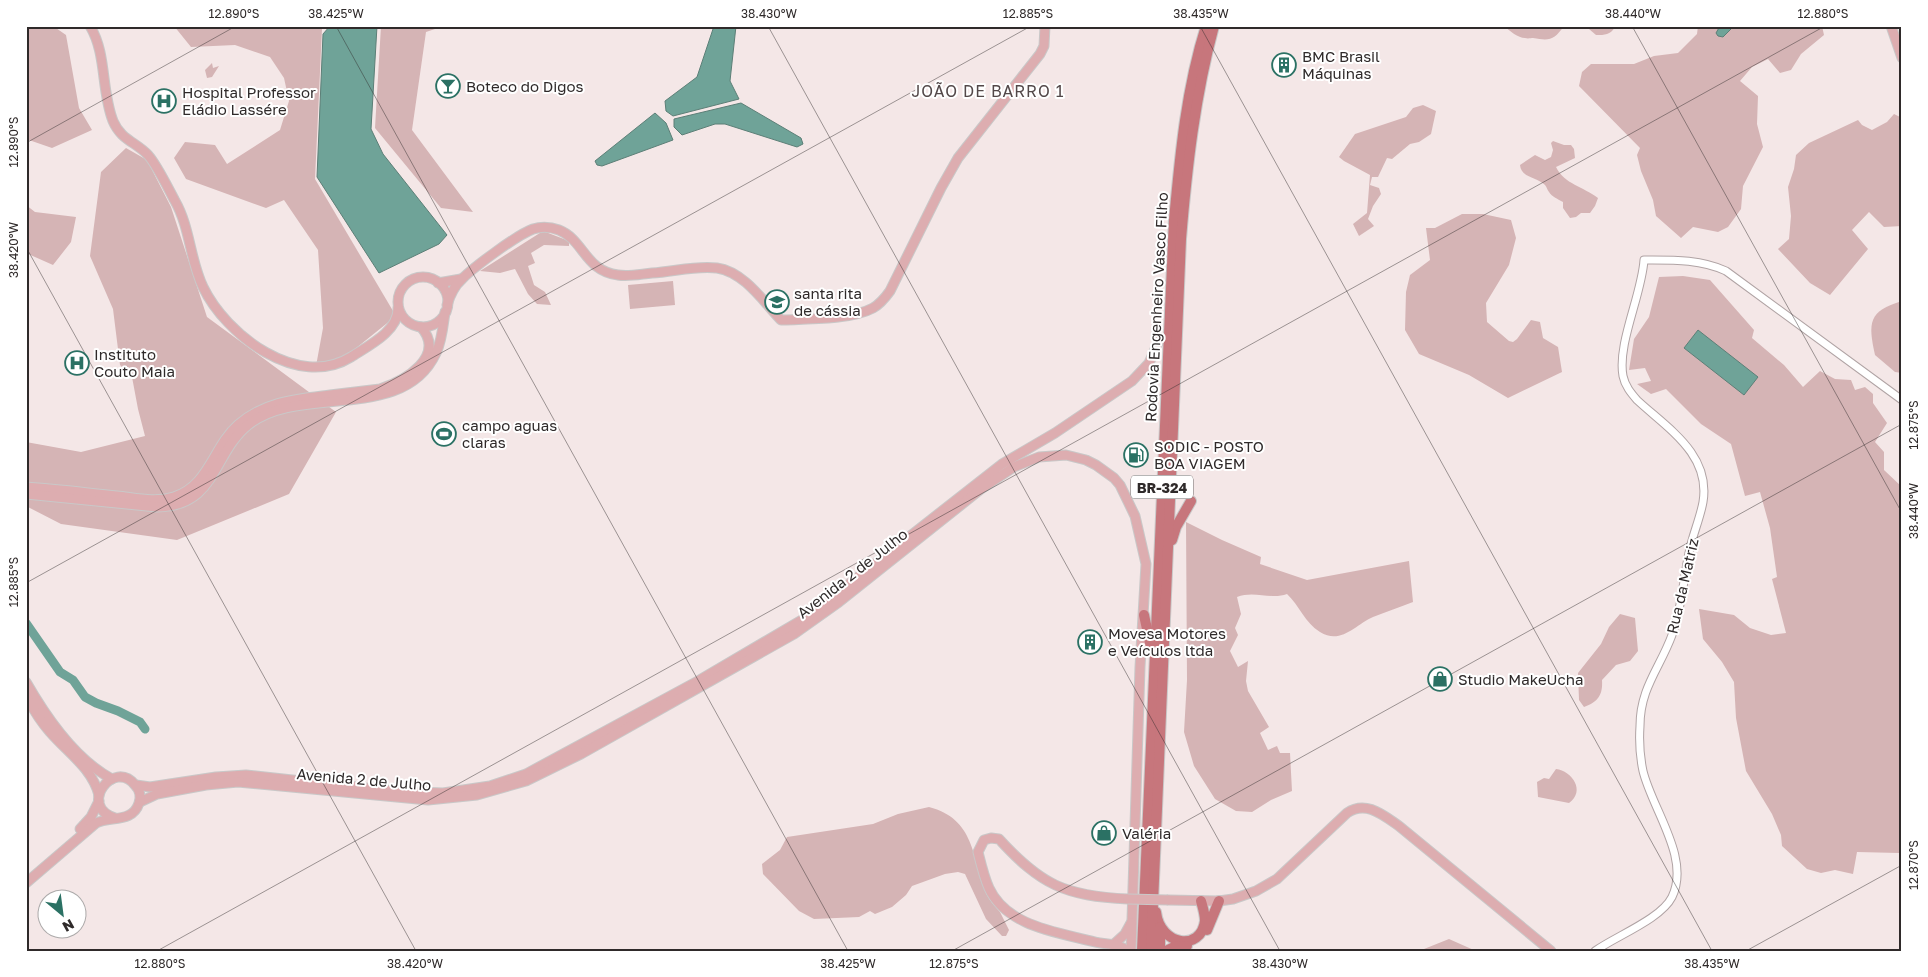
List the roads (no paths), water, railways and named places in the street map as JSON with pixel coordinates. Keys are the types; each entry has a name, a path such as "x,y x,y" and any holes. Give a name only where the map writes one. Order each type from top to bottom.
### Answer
{"highway":[{"name":"Rodovia Engenheiro Vasco Filho","path":"1142,951 1174,220 1186,117 1206,26"},
{"name":"Rodovia Engenheiro Vasco Filho","path":"1151,951 1176,337 1185,196 1195,112 1214,26"},
{"path":"1160,338 1164,322 1169,232 1174,220"},
{"path":"1167,562 1176,527 1191,501"},
{"path":"1144,615 1149,637 1153,679"},
{"path":"1154,875 1157,882 1156,914 1160,927 1160,951"},
{"path":"1160,927 1170,938 1176,940 1185,941 1194,938 1200,933 1204,924 1205,916 1202,901"},
{"path":"1166,951 1174,947 1188,946 1198,941 1206,932 1219,901"}],"main road":[{"path":"90,26 96,38 106,96 114,122 120,133 150,158 176,203 202,286 216,310 231,327 247,340 276,358 288,363 314,368 333,366 344,361 388,330 402,324 417,326 435,323 446,309 446,293 438,283 426,277 407,283 399,294 397,319 388,330"},
{"path":"26,494 157,507 177,504 188,499 205,487 234,439 243,429 258,418 282,408 381,395 419,377 437,352 446,309 452,291 461,279 527,232 537,228 559,230 568,235 597,267 618,275 706,268 724,270 744,282 781,320 820,319 862,313 881,302 890,291 958,158 1044,46 1045,26"},
{"path":"1892,26 1902,58"},
{"path":"438,283 461,279"},
{"path":"26,487 156,500 179,495 190,490 202,479 223,443 233,430 260,410 288,400 380,389 413,371 424,362 429,350 428,336 417,326 406,321 398,308"},
{"name":"Avenida 2 de Julho","path":"136,785 150,788 216,777 246,775 393,791 444,793 490,786 526,774 690,686 794,626 817,610 1002,464 1056,433 1132,381 1149,363 1160,338"},
{"name":"Avenida 2 de Julho","path":"140,802 157,794 206,785 238,782 428,800 477,795 526,782 589,749 794,634 839,602 987,484 1014,467 1030,460 1055,455 1076,457 1096,465 1114,478 1125,492 1139,526 1146,564 1140,667 1131,951"},
{"path":"26,682 43,711 60,732 93,766 112,778 125,778 136,785 140,802 133,813 128,816 96,823 26,884"},
{"path":"26,696 50,732 88,771 95,782 104,812 115,818"},
{"path":"26,876 92,817 103,785 112,778"},
{"path":"1127,951 1114,944 1102,944 1047,929 1016,918 1007,912 990,890 978,852 979,848 987,839 999,839 1028,869 1058,888 1084,895 1128,899 1219,901 1245,895 1277,879 1347,813 1356,808 1367,808 1380,813 1399,826 1551,951"},
{"path":"1114,944 1125,934 1132,921"}],"street":[{"name":"Rua da Matriz","path":"1595,951 1661,911 1672,897 1677,877 1672,846 1650,794 1643,771 1640,746 1640,719 1645,691 1672,635 1677,620 1687,558 1703,502 1704,480 1702,470 1693,452 1637,400 1630,392 1623,376 1624,350 1644,260 1690,261 1726,271 1902,400"}],"waterway":[{"path":"26,623 60,672 73,680 85,697 140,722 145,729"}],"place":[{"name":"BMC Brasil Máquinas","path":"1284,65"},
{"name":"Boteco do Digos","path":"448,86"},
{"name":"Hospital Professor Eládio Lassére","path":"164,101"},
{"name":"santa rita de cássia","path":"777,302"},
{"name":"Instituto Couto Maia","path":"77,363"},
{"name":"campo aguas claras","path":"444,434"},
{"name":"SODIC - POSTO BOA VIAGEM","path":"1136,455"},
{"name":"Movesa Motores e Veículos ltda","path":"1090,642"},
{"name":"Studio MakeUcha","path":"1440,679"},
{"name":"Valéria","path":"1104,833"}],"district":[{"name":"JOÃO DE BARRO 1","path":"988,91"}]}
